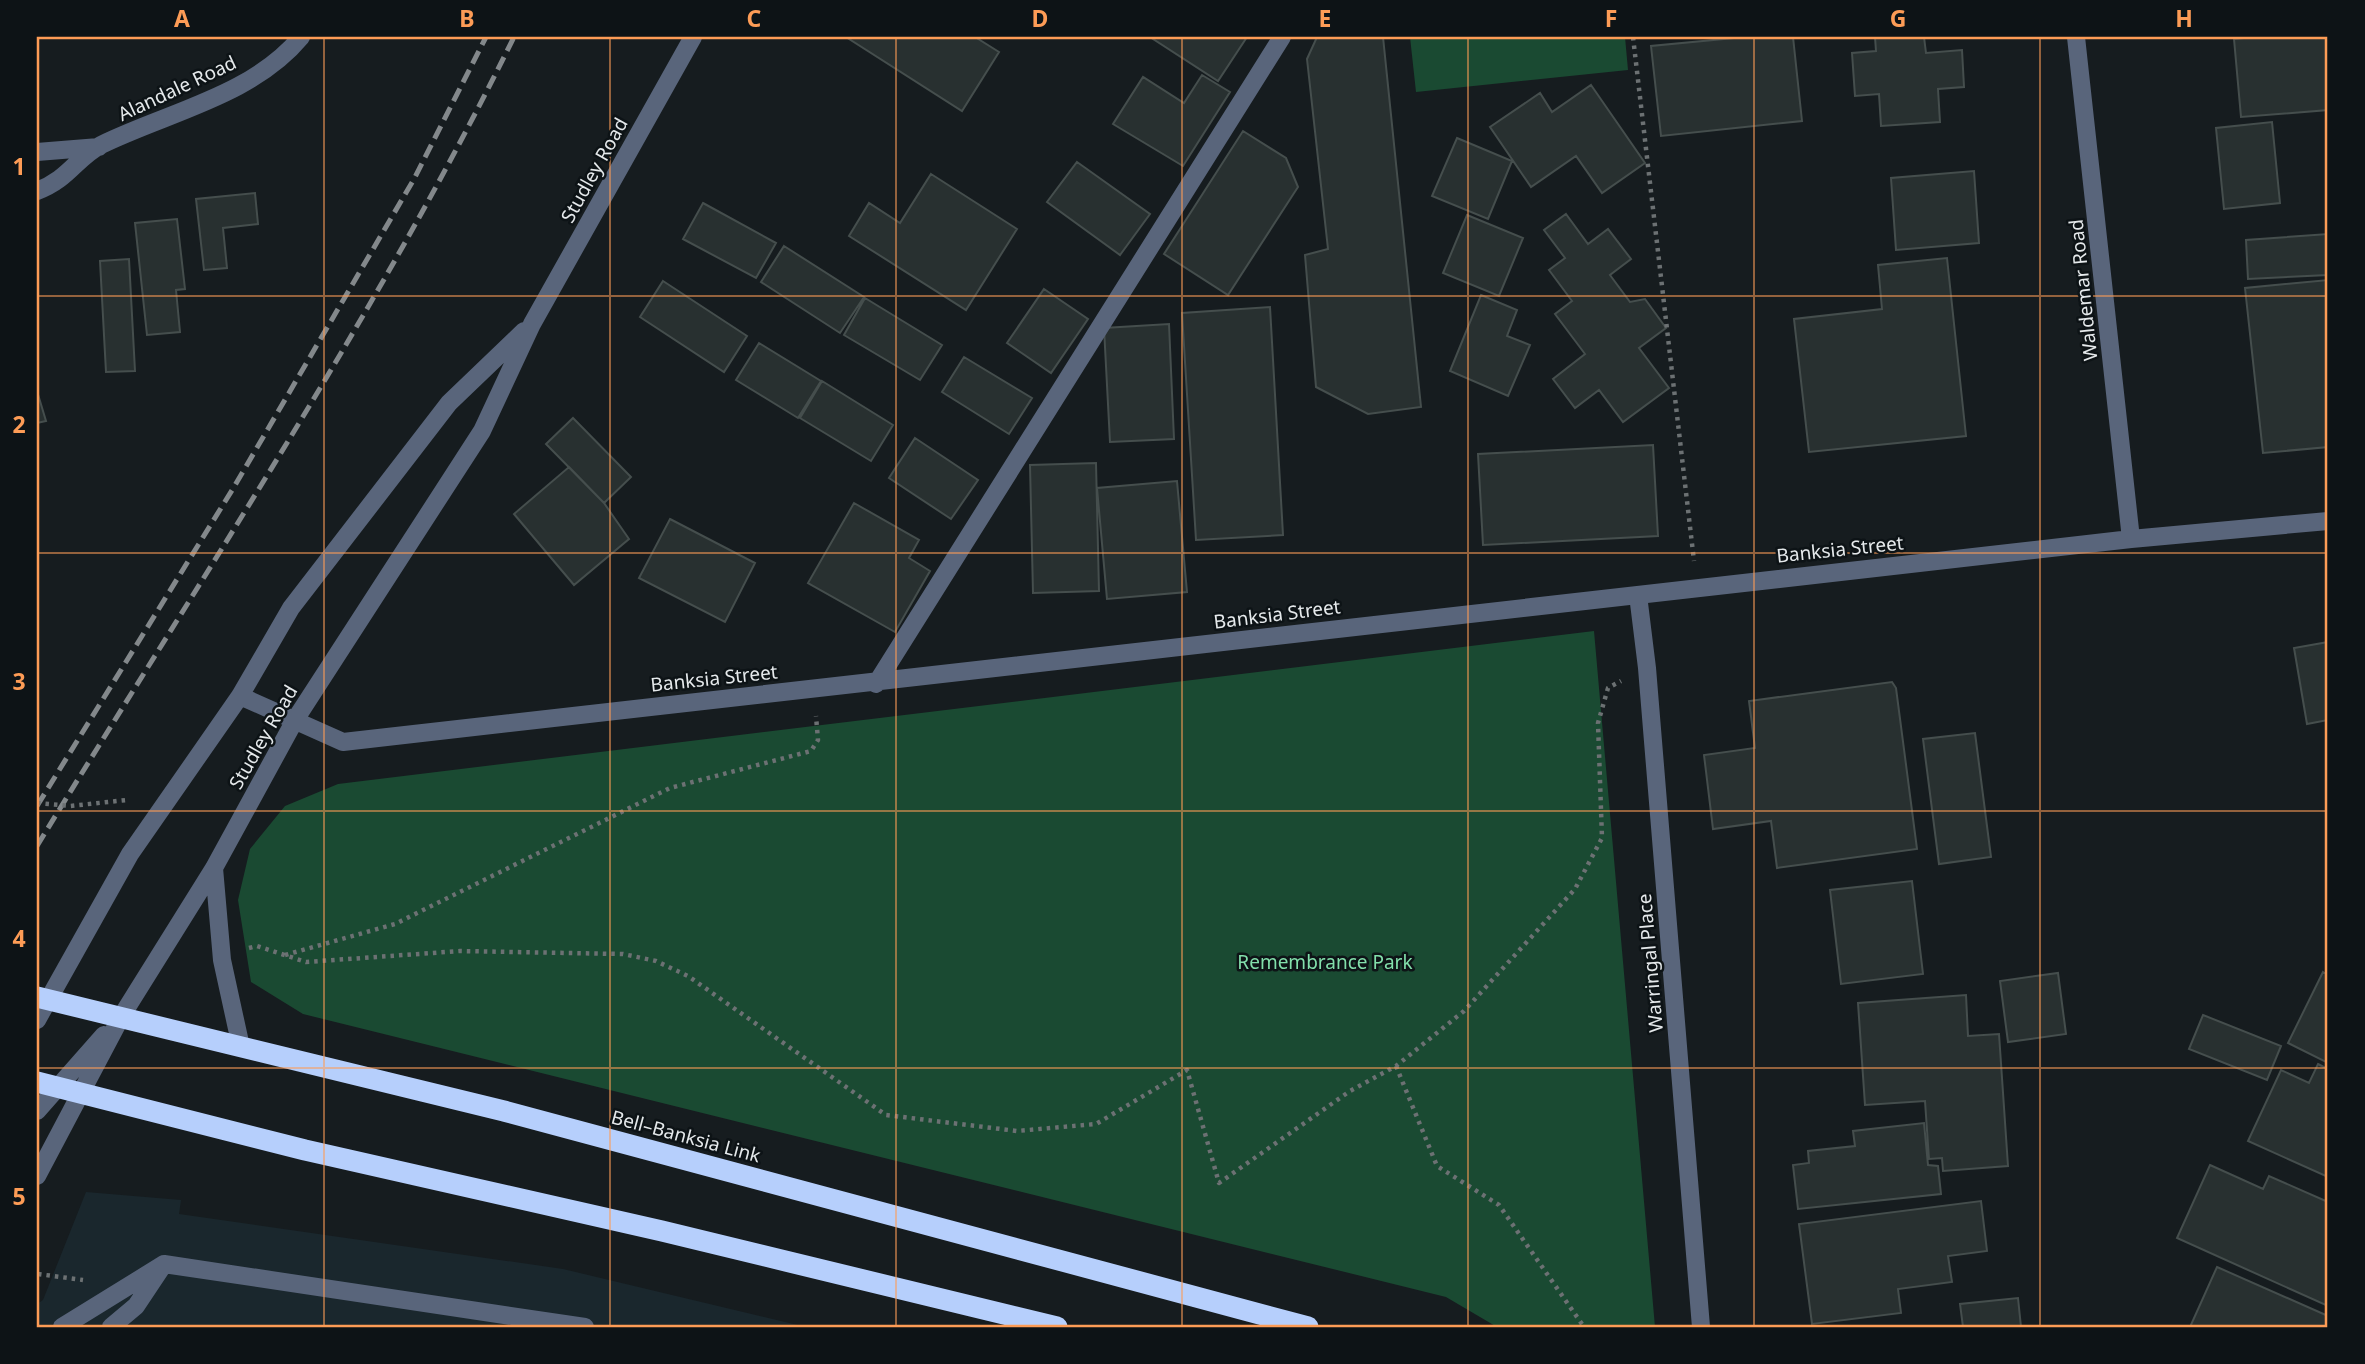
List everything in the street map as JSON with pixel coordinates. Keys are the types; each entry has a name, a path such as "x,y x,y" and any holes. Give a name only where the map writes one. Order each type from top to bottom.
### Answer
{"highway":[{"name":"Bell–Banksia Link","path":"43,998 504,1111 1308,1327"},
{"path":"47,1084 305,1150 648,1228 1057,1327"}],"street":[{"name":"Alandale Road","path":"99,147 229,91 286,55 301,37"},
{"name":"Studley Road","path":"37,1175 121,1017 214,868 295,719 482,431 532,324 693,37"},
{"path":"876,684 1282,37"},
{"name":"Waldemar Road","path":"2076,37 2131,539"},
{"path":"37,152 99,147"},
{"path":"37,191 58,183 99,147"},
{"name":"Studley Road","path":"37,1020 43,998 130,854 240,696 291,608 449,403 532,324"},
{"name":"Banksia Street","path":"240,696 343,742 876,684 2131,539 2328,521"},
{"name":"Warringal Place","path":"1638,595 1647,668 1701,1327"},
{"path":"214,868 222,960 241,1046"},
{"path":"37,1111 47,1084 121,1017"},
{"path":"62,1327 164,1264 585,1327"},
{"path":"111,1327 136,1306 164,1264"}],"path":[{"path":"1633,37 1697,588"},
{"path":"222,960 240,949 257,946 306,962 460,951 623,954 656,961 688,976 887,1115 1017,1131 1096,1124 1187,1070 1219,1183 1350,1091 1396,1066 1464,1010 1575,889 1602,838 1598,723 1608,688 1647,668"},
{"path":"284,955 395,924 670,788 811,751 818,740 814,690"},
{"path":"37,803 70,806 127,800"},
{"path":"1396,1066 1437,1166 1499,1205 1584,1327"}],"shaded area":[{"path":"86,1192 181,1200 179,1214 563,1269 806,1327 37,1327 37,1304 43,1300"}],"green space":[{"path":"1410,37 1625,37 1628,70 1416,92"},
{"name":"Remembrance Park","path":"1594,631 1655,1327 1497,1327 1446,1297 303,1014 251,982 238,900 250,849 285,806 338,784"}],"building":[{"path":"846,37 975,37 999,52 962,111"},
{"path":"1150,37 1247,37 1218,81"},
{"path":"1317,37 1383,37 1421,407 1368,414 1316,387 1305,255 1328,249 1307,59"},
{"path":"1745,37 1793,37 1802,121 1661,136 1651,46"},
{"path":"1875,37 1924,37 1926,53 1962,50 1964,87 1938,89 1940,122 1881,126 1879,94 1855,96 1852,53 1876,51"},
{"path":"2328,37 2328,110 2241,117 2234,39"},
{"path":"1202,75 1230,92 1183,166 1113,124 1143,77 1184,103"},
{"path":"1591,85 1645,163 1602,193 1576,156 1531,187 1490,127 1540,93 1552,112"},
{"path":"2272,122 2280,203 2224,209 2216,128"},
{"path":"1243,131 1286,158 1298,187 1228,295 1164,254"},
{"path":"1457,138 1512,161 1488,219 1432,196"},
{"path":"1077,162 1150,214 1120,255 1047,202"},
{"path":"1974,171 1979,243 1896,250 1891,178"},
{"path":"931,174 1017,229 966,310 849,236 869,203 900,223"},
{"path":"255,193 258,224 223,228 227,268 204,270 196,199"},
{"path":"703,203 776,243 756,278 683,239"},
{"path":"1566,214 1588,244 1608,229 1631,259 1610,275 1630,302 1645,299 1666,328 1639,348 1669,388 1623,422 1599,390 1575,408 1553,379 1585,354 1555,314 1572,301 1549,270 1565,258 1544,230"},
{"path":"1467,215 1523,238 1499,296 1443,273"},
{"path":"177,219 185,289 176,290 180,332 147,335 135,223"},
{"path":"2328,234 2328,275 2248,279 2246,240"},
{"path":"784,246 864,297 840,333 761,282"},
{"path":"1947,258 1966,436 1809,452 1794,319 1882,309 1878,265"},
{"path":"129,259 135,371 106,372 100,261"},
{"path":"2328,280 2328,447 2263,453 2245,288"},
{"path":"663,281 747,336 724,372 640,317"},
{"path":"1044,289 1088,319 1051,373 1007,343"},
{"path":"1481,295 1517,310 1507,336 1530,345 1508,396 1450,371"},
{"path":"865,298 942,345 920,380 844,335"},
{"path":"1270,307 1283,535 1196,540 1182,313"},
{"path":"1169,324 1174,439 1110,442 1104,328"},
{"path":"759,343 821,381 798,418 736,380"},
{"path":"964,357 1032,398 1009,434 942,392"},
{"path":"822,381 893,425 871,461 800,418"},
{"path":"37,391 46,421 37,423"},
{"path":"573,418 631,477 604,503 546,444"},
{"path":"915,438 978,480 951,519 889,478"},
{"path":"1653,445 1658,536 1483,545 1478,454"},
{"path":"1096,463 1099,591 1033,593 1030,465"},
{"path":"569,467 604,503 629,539 574,585 514,514"},
{"path":"1177,481 1187,592 1107,599 1097,488"},
{"path":"854,503 919,540 909,558 930,571 895,632 808,583"},
{"path":"670,519 755,563 725,622 639,578"},
{"path":"2328,642 2328,720 2307,724 2294,648"},
{"path":"1892,682 1896,688 1917,849 1777,868 1771,821 1713,829 1704,755 1755,748 1749,701"},
{"path":"1975,733 1991,857 1939,864 1923,739"},
{"path":"1912,881 1923,974 1841,984 1830,890"},
{"path":"2323,972 2328,975 2328,1063 2288,1043"},
{"path":"2058,973 2066,1034 2008,1042 2000,981"},
{"path":"1966,995 1968,1036 1999,1034 2008,1166 1943,1171 1942,1158 1929,1159 1925,1101 1865,1105 1858,1003"},
{"path":"2203,1015 2281,1046 2267,1080 2189,1049"},
{"path":"2318,1064 2328,1069 2328,1177 2248,1141 2281,1070 2309,1083"},
{"path":"1924,1123 1928,1165 1938,1166 1941,1194 1798,1209 1793,1165 1809,1163 1808,1151 1855,1146 1853,1131"},
{"path":"2210,1165 2263,1189 2269,1176 2328,1202 2328,1306 2177,1238"},
{"path":"1981,1201 1987,1251 1948,1256 1952,1282 1898,1289 1901,1313 1812,1324 1799,1224"},
{"path":"2217,1267 2328,1316 2328,1327 2190,1327"},
{"path":"2018,1298 2021,1327 1963,1327 1960,1304"}],"railway":[{"path":"37,806 234,487 414,179 486,37"},
{"path":"37,846 345,346 461,141 514,37"}]}
